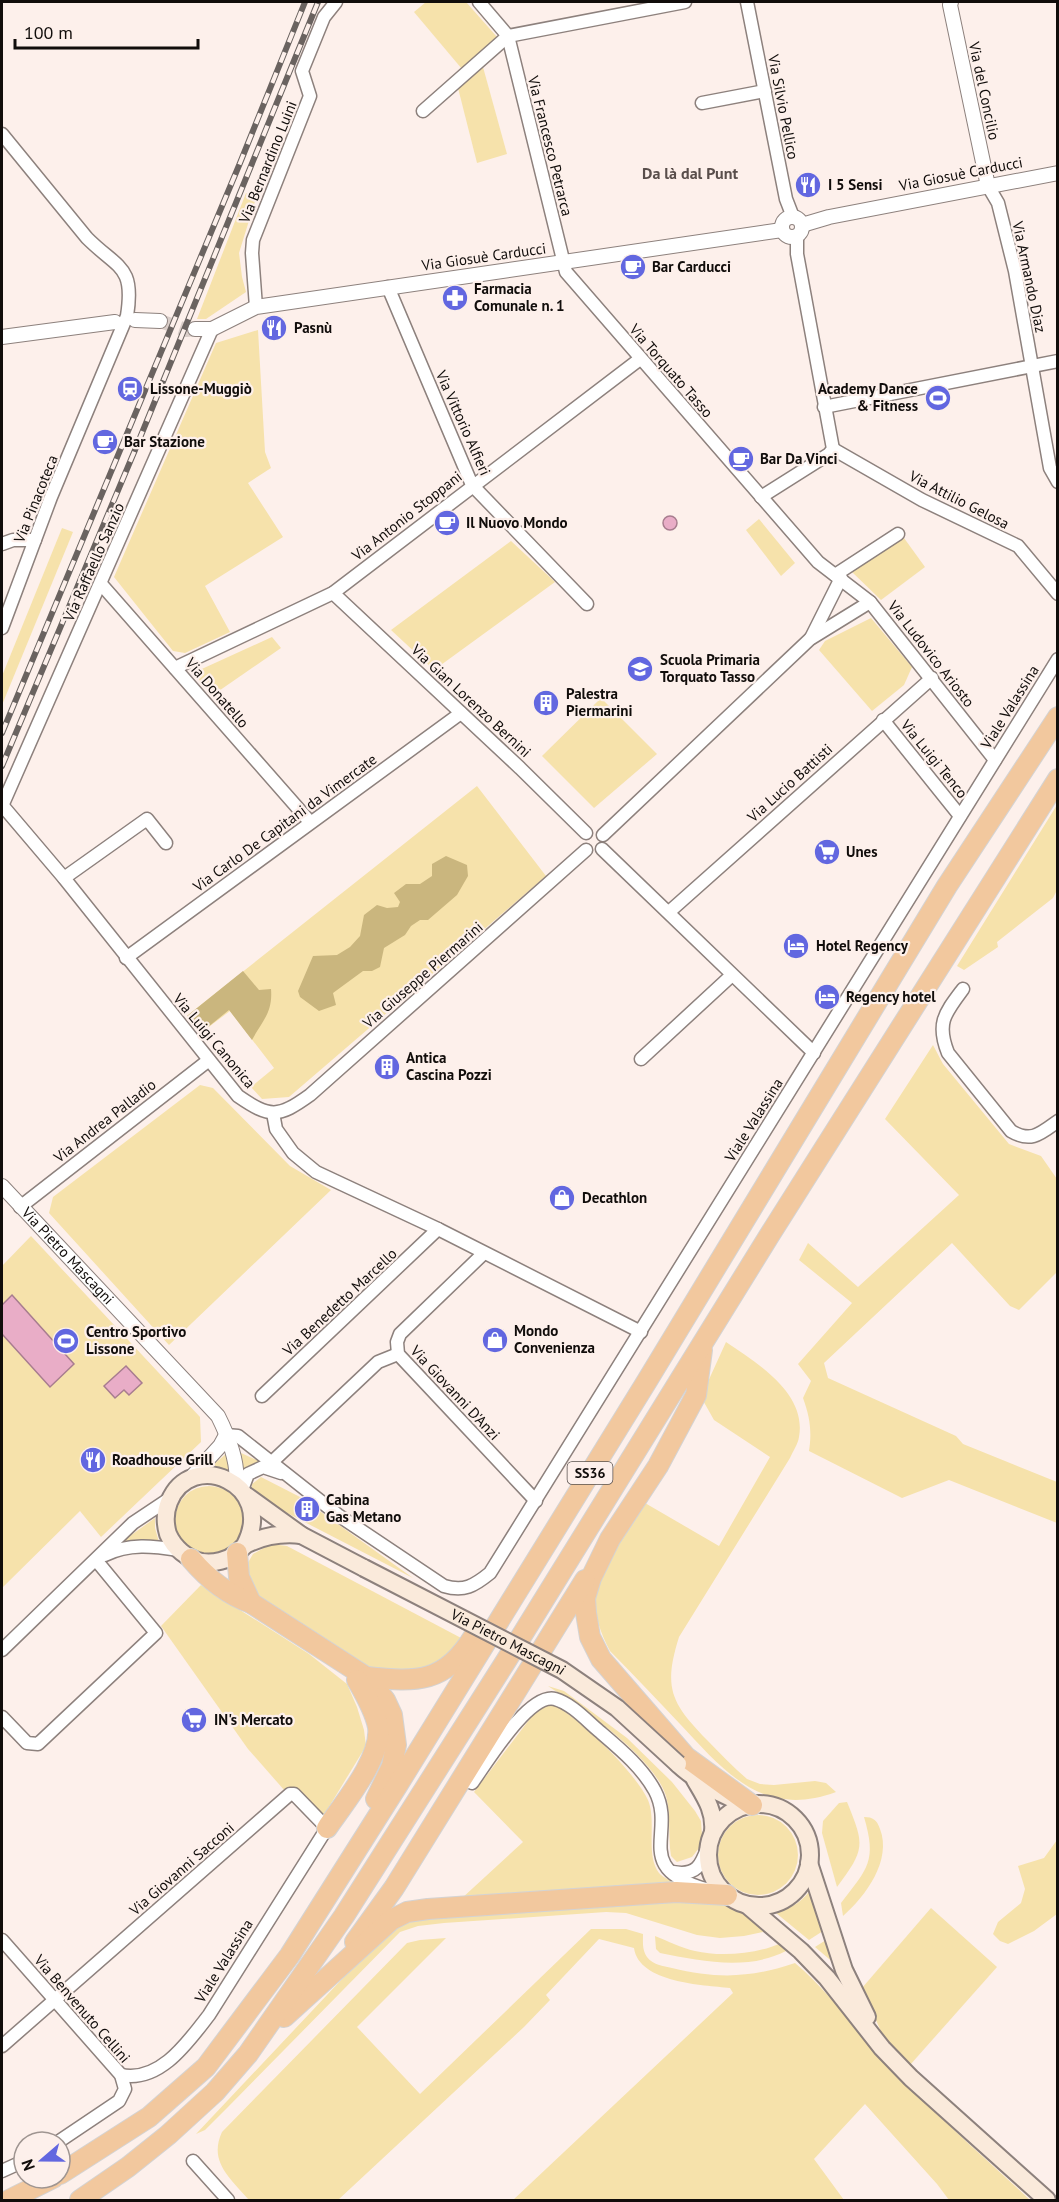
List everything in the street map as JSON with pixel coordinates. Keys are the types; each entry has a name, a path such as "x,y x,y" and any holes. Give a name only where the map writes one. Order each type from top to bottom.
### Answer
{"highway":[{"name":"SS36","path":"72,2166 149,2117 206,2067 290,1955 647,1380 947,886 1058,717"},
{"name":"SS36","path":"80,2200 128,2167 168,2135 215,2092 255,2044 351,1906 1058,779"},
{"path":"336,1969 394,1888 610,1539 658,1466 696,1395 704,1341"},
{"path":"366,1677 399,1680 421,1678 445,1670 464,1653 576,1470 647,1380"},
{"path":"610,1539 591,1578 585,1598 590,1637 601,1659 686,1756 752,1805"},
{"path":"241,1549 239,1577 251,1603"},
{"path":"185,1554 215,1584 235,1597 251,1603 366,1677 385,1700 392,1715 396,1745 392,1766 327,1895"},
{"path":"327,1828 366,1769 375,1752 378,1740 378,1726 369,1702 349,1665"},
{"path":"255,2044 391,1920 407,1912 676,1892 727,1895"},
{"path":"9,2200 29,2190"}],"main road":[{"name":"Via Pietro Mascagni","path":"189,1480 213,1475 225,1478 301,1535 562,1670 617,1708 695,1779 724,1797 752,1805"},
{"path":"189,1480 179,1487 172,1497 166,1515 168,1534 185,1554 203,1562 215,1562 226,1559 241,1549 286,1533 301,1535"},
{"name":"Via Pietro Mascagni","path":"241,1549 251,1533 253,1521 252,1508 242,1490"},
{"name":"Via Pietro Mascagni","path":"695,1779 712,1810 714,1819 712,1836"},
{"path":"882,2048 844,1970 809,1863 806,1837 792,1816 777,1808 752,1805 725,1816 712,1836 708,1858 711,1874 727,1895 747,1905 801,1951 827,1978 882,2048 911,2079 1047,2200"},
{"path":"747,1905 770,1905 790,1895 805,1877 809,1863"}],"street":[{"name":"Via Bernardino Luini","path":"256,307 253,240 310,96 302,71 324,17 336,2"},
{"name":"Via Francesco Petrarca","path":"478,2 508,36 563,262"},
{"path":"423,111 508,36 685,2"},
{"name":"Via Silvio Pellico","path":"747,2 786,199 797,226 797,254 833,450"},
{"name":"Via del Concilio","path":"950,3 988,186"},
{"path":"702,103 765,91"},
{"path":"2,134 87,238 120,266 126,274 129,287 126,319"},
{"name":"Via Giosuè Carducci","path":"195,329 212,329 256,307 782,230 786,219 797,226 829,217 1058,173"},
{"name":"Via Armando Diaz","path":"988,186 998,203 1015,271 1050,468 1058,482"},
{"name":"Via Torquato Tasso","path":"563,262 566,272 640,359 818,562 838,576"},
{"name":"Via Vittorio Alfieri","path":"388,287 472,485 587,604"},
{"path":"2,337 126,319 160,321"},
{"name":"Via Pinacoteca","path":"2,628 34,540 126,319"},
{"name":"Via Raffaello Sanzio","path":"2,806 212,329"},
{"name":"Via Antonio Stoppani","path":"175,668 333,593 640,359"},
{"path":"824,407 1058,361"},
{"path":"761,497 833,450"},
{"name":"Via Attilio Gelosa","path":"833,450 922,500 1018,546 1058,594"},
{"path":"810,639 838,576 898,534"},
{"path":"2,544 13,540 34,540"},
{"name":"Via Ludovico Ariosto","path":"838,576 870,602 995,760"},
{"name":"Via Donatello","path":"101,584 310,822"},
{"name":"Via Gian Lorenzo Bernini","path":"333,593 586,833"},
{"path":"603,835 810,639 870,602"},
{"name":"Viale Valassina","path":"467,1589 490,1574 1058,659"},
{"name":"Via Lucio Battisti","path":"669,912 932,678"},
{"name":"Via Carlo De Capitani da Vimercate","path":"126,958 461,712"},
{"name":"Via Luigi Tenco","path":"884,720 960,816"},
{"name":"Via Luigi Canonica","path":"2,806 64,878 238,1096 258,1109 273,1113"},
{"path":"64,878 147,819 166,843"},
{"path":"595,830 603,835 605,840 602,849 594,853 586,850 583,840 586,833 595,830"},
{"path":"602,849 814,1053"},
{"name":"Via Giuseppe Piermarini","path":"273,1113 289,1110 310,1095 586,850"},
{"path":"641,1059 732,975"},
{"path":"963,989 946,1012 941,1026 943,1041 948,1053 1011,1131 1029,1138 1041,1134 1058,1121"},
{"name":"Via Andrea Palladio","path":"20,1207 209,1060"},
{"path":"273,1113 276,1129 293,1153 316,1172 438,1229 640,1332"},
{"name":"Via Pietro Mascagni","path":"2,1186 218,1416 231,1447 242,1490"},
{"name":"Via Benedetto Marcello","path":"261,1396 438,1229"},
{"name":"Via Giovanni D'Anzi","path":"484,1252 400,1334 397,1342 398,1354 536,1501"},
{"name":"Via Giovanni D'Anzi","path":"272,1462 378,1362 398,1354"},
{"path":"189,1480 216,1451 226,1435"},
{"name":"Via Pietro Mascagni","path":"226,1435 238,1436 338,1515 444,1586 467,1589"},
{"name":"Via Pietro Mascagni","path":"242,1490 249,1474 263,1467 285,1474"},
{"path":"2,1650 133,1523 172,1497"},
{"path":"96,1560 117,1549 147,1545 185,1554"},
{"path":"2,1717 27,1743 38,1744 156,1634 96,1560"},
{"path":"472,1783 525,1713 542,1701 553,1698 566,1703 640,1769 656,1791 661,1814 660,1851 662,1860 670,1871 696,1886 727,1895"},
{"name":"Via Giovanni Sacconi","path":"54,2000 290,1794 294,1794 327,1828"},
{"name":"Viale Valassina","path":"121,2075 129,2077 153,2072 190,2040 209,2014 327,1828"},
{"path":"670,1871 686,1874 698,1867 712,1836"},
{"name":"Via Benvenuto Cellini","path":"2,1940 121,2075 125,2089 119,2101 72,2133"},
{"path":"2,2046 54,2000"},
{"path":"193,2161 228,2200"}],"shaded area":[{"path":"426,2 466,2 497,37 462,69 414,12"},
{"path":"483,67 507,154 477,163 458,88"},
{"path":"246,193 256,198 239,253 246,292 206,319 197,319"},
{"path":"258,330 265,452 271,468 248,483 283,537 205,586 230,632 185,653 173,651 114,577 216,343"},
{"path":"667,516 673,516 677,523 673,530 667,530 663,526 663,520"},
{"path":"759,519 795,563 781,576 746,530"},
{"path":"62,528 73,532 2,705 2,676"},
{"path":"904,538 925,567 881,600 852,572"},
{"path":"511,541 555,582 434,670 391,630"},
{"path":"871,618 912,667 904,685 872,711 819,650 825,641"},
{"path":"272,637 281,648 213,695 193,673"},
{"path":"601,698 657,754 594,808 542,756"},
{"path":"477,786 546,876 289,1097 262,1099 251,1087 274,1068 230,1011 202,1032 187,1016"},
{"path":"1057,805 1058,888 1053,898 997,942 998,947 964,970 957,966"},
{"path":"446,856 467,865 468,876 457,895 428,920 420,920 411,926 405,935 384,948 380,967 372,971 363,971 333,993 336,1005 319,1011 300,997 298,991 313,956 337,955 350,947 360,936 364,915 377,905 387,908 398,907 400,902 394,893 406,884 420,884 432,876 432,864"},
{"path":"243,971 259,990 271,989 269,1011 252,1040 229,1010 202,1032 187,1016"},
{"path":"933,1045 943,1064 1009,1144 1041,1156 1057,1179 1057,1272 1019,1310 1010,1306 952,1243 824,1363 828,1378 956,1436 963,1444 1057,1482 1057,1523 949,1480 902,1498 809,1451 810,1424 803,1398 811,1381 798,1364 852,1303 799,1260 808,1243 858,1287 959,1195 885,1119"},
{"path":"200,1085 213,1088 290,1166 331,1190 169,1345 49,1213 53,1197"},
{"name":"Centro Sportivo Lissone","path":"31,1236 200,1417 201,1442 101,1537 80,1511 2,1588 2,1266"},
{"path":"12,1295 74,1364 50,1387 2,1334 2,1305"},
{"path":"726,1342 765,1370 788,1393 799,1421 799,1437 790,1458 679,1637 671,1682 678,1705 685,1715 747,1779 760,1784 774,1785 815,1781 826,1783 836,1792 810,1799 787,1800 766,1795 730,1774 713,1759 610,1651 600,1627 596,1606 597,1589 602,1573 645,1503 719,1546 770,1457 714,1420 701,1397"},
{"path":"126,1366 142,1383 129,1395 124,1390 115,1398 104,1386"},
{"path":"227,1453 230,1473 206,1471"},
{"path":"241,1453 261,1462 242,1471"},
{"path":"261,1477 300,1497 413,1578 258,1498 252,1489 252,1484"},
{"path":"209,1486 222,1489 233,1496 240,1507 243,1520 240,1533 233,1544 222,1551 209,1554 196,1551 185,1544 178,1533 175,1520 178,1507 185,1496 196,1489"},
{"path":"155,1518 159,1542 123,1541"},
{"path":"271,1544 287,1546 463,1639 443,1662 421,1671 373,1669 252,1593 246,1566 253,1554"},
{"path":"201,1585 309,1654 347,1684 357,1707 366,1746 321,1820 314,1824 248,1749 161,1626"},
{"path":"548,1686 564,1691 627,1738 672,1782 701,1821 702,1835 699,1848 692,1857 677,1862 671,1856 666,1796 659,1781 647,1765 615,1735"},
{"path":"555,1705 580,1723 607,1748 641,1789 648,1800 652,1818 652,1848 655,1866 661,1875 678,1884 461,1899 523,1842 474,1792 532,1716 546,1706"},
{"path":"847,1802 857,1828 859,1847 853,1864 837,1887 822,1833 823,1821 839,1803"},
{"path":"750,1815 766,1815 780,1822 791,1833 798,1847 795,1870 780,1888 766,1895 750,1895 736,1888 725,1877 718,1863 718,1847 725,1833 736,1822"},
{"path":"864,1817 872,1818 878,1823 883,1841 883,1853 875,1877 852,1908 843,1916 841,1903 864,1872 870,1854"},
{"path":"1057,1840 1057,1914 1034,1931 1008,1944 1000,1941 993,1934 998,1922 1021,1903 1025,1889 1018,1866 1044,1858"},
{"path":"813,1886 826,1929 809,1940 776,1913 797,1903"},
{"path":"698,1899 735,1910 767,1931 720,1938 697,1935 626,1913 606,1912 444,1923 418,1926 400,1932 205,2130 196,2134 376,1943 411,1917"},
{"path":"931,1908 997,1967 910,2065 886,2043 862,1988"},
{"path":"591,1929 626,1929 643,1934 645,1954 649,1960 658,1965 688,1972 719,1975 749,1974 795,1963 822,1988 894,2072 1030,2200 949,2200 865,2104 814,2159 844,2200 513,2200 733,1993 730,1988 689,1983 659,1975 647,1969 638,1960 634,1948 599,1939 546,1995 550,2000 524,2027 338,2200 249,2200 229,2177 218,2152 222,2132 407,1943 446,1938 357,2027 420,2094"},
{"path":"655,1936 705,1953 749,1952 779,1944 786,1951 756,1961 724,1963 660,1953 656,1949"},
{"path":"829,1938 835,1964 815,1947"}],"tunnel":[{"path":"160,321 186,330 195,329"}],"railway":[{"path":"2,733 305,2"},
{"path":"2,766 135,450 318,2"}],"place":[{"name":"I 5 Sensi","path":"808,185"},
{"name":"Bar Carducci","path":"633,267"},
{"name":"Farmacia Comunale n. 1","path":"455,298"},
{"name":"Pasnù","path":"274,328"},
{"name":"Lissone-Muggiò","path":"130,389"},
{"name":"Academy Dance & Fitness","path":"938,398"},
{"name":"Bar Stazione","path":"105,442"},
{"name":"Bar Da Vinci","path":"741,459"},
{"name":"Il Nuovo Mondo","path":"447,523"},
{"name":"Scuola Primaria Torquato Tasso","path":"640,669"},
{"name":"Palestra Piermarini","path":"546,703"},
{"name":"Unes","path":"827,852"},
{"name":"Hotel Regency","path":"796,946"},
{"name":"Regency hotel","path":"827,997"},
{"name":"Antica Cascina Pozzi","path":"387,1067"},
{"name":"Decathlon","path":"562,1198"},
{"name":"Mondo Convenienza","path":"495,1340"},
{"name":"Centro Sportivo Lissone","path":"66,1341"},
{"name":"Roadhouse Grill","path":"93,1460"},
{"name":"Cabina Gas Metano","path":"307,1509"},
{"name":"IN's Mercato","path":"194,1720"}],"district":[{"name":"Da là dal Punt","path":"690,173"}]}
